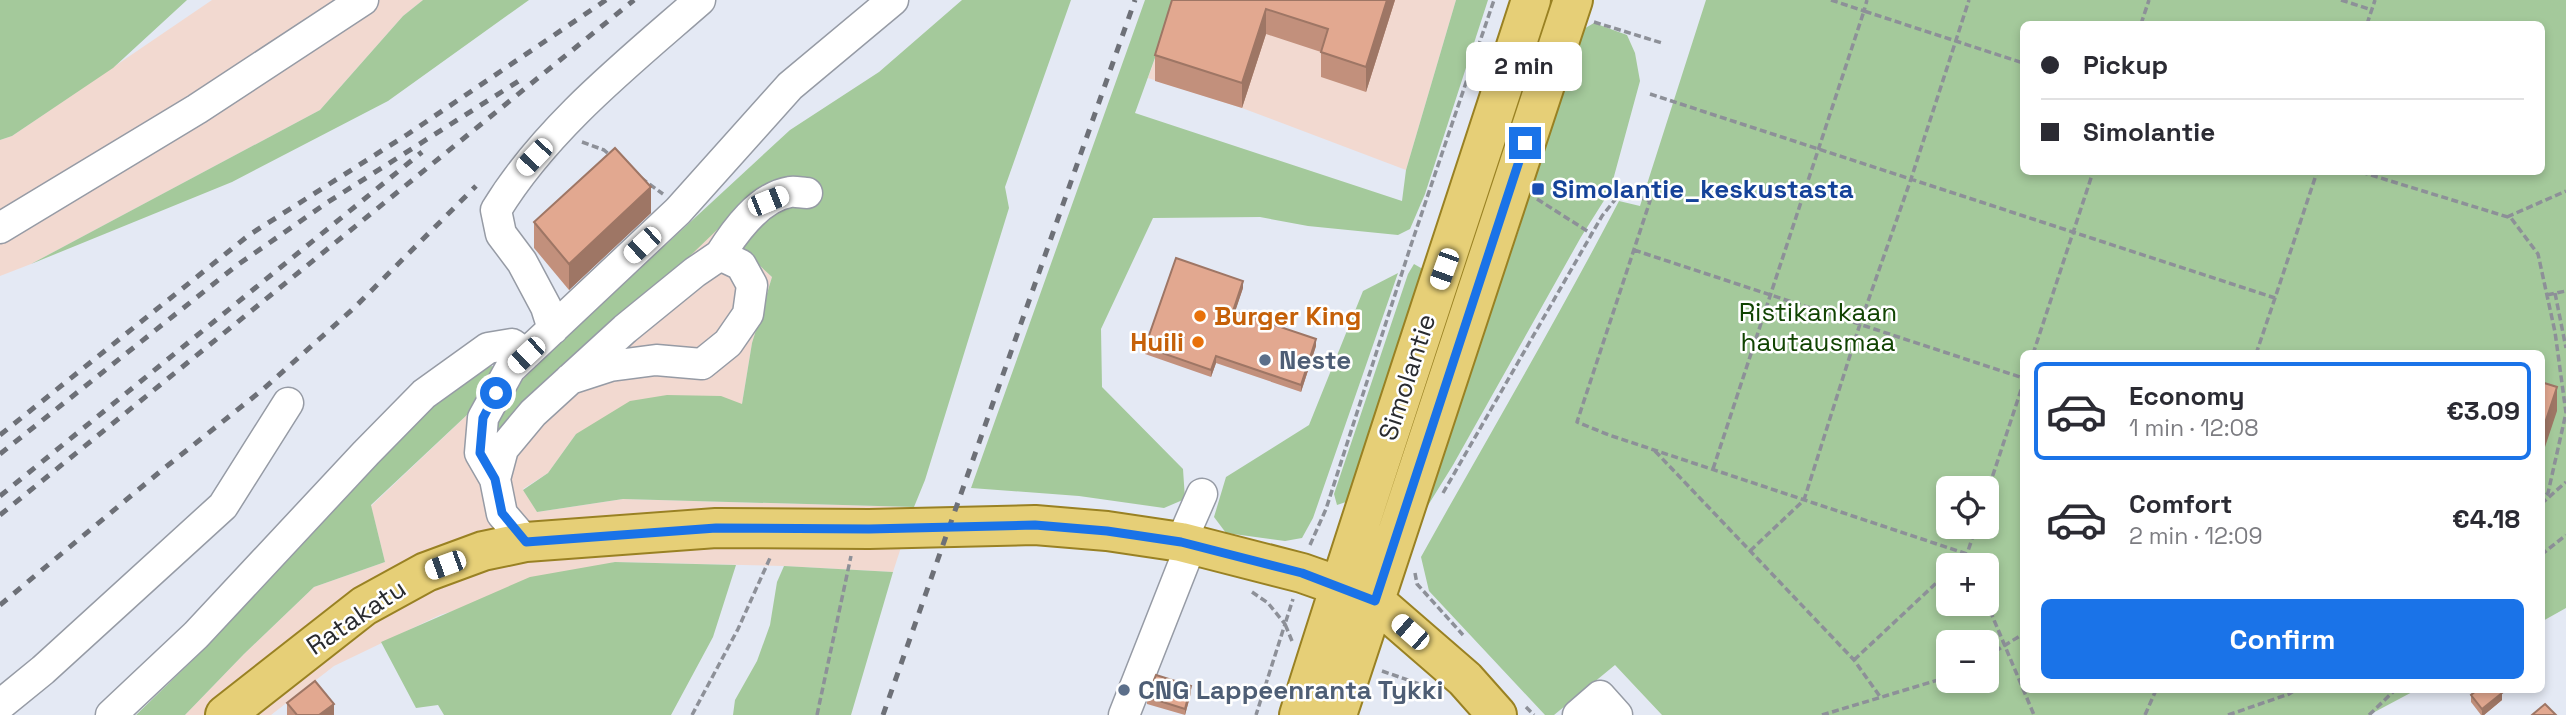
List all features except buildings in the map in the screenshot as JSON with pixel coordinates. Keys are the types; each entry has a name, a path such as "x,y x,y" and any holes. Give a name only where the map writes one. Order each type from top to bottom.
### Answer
{"main road":[{"name":"Simolantie","path":"1299,715 1531,0"},
{"name":"Simolantie","path":"1337,715 1573,0"},
{"name":"Ratakatu","path":"225,715 364,606 426,572 483,551 526,542 716,528 869,529 1035,525 1107,531 1186,544 1302,573 1339,586 1375,601 1465,679 1511,710"}],"lane":[{"path":"0,228 197,109 363,0"},
{"path":"553,329 546,307 522,262 501,234 496,210 517,176 607,80 700,0"},
{"path":"526,542 502,513 495,479 480,453 483,418 510,369 678,211 790,86 892,0"},
{"path":"495,479 503,449 533,413 570,379 695,271 720,255 736,229 768,201 790,192 807,193"},
{"path":"570,379 610,366 656,360 702,363 728,343 748,314 752,285 741,265 720,255"},
{"path":"111,715 205,626 424,394 488,348 512,344 526,355"},
{"path":"0,705 44,670 223,506 288,403"},
{"path":"1124,715 1202,494"},
{"path":"1578,715 1600,696 1617,715"}],"path":[{"path":"1302,573 1494,0"},
{"path":"1831,0 2020,62"},
{"path":"1713,469 1867,0"},
{"path":"1750,551 1804,500 1969,0"},
{"path":"2142,21 2149,0"},
{"path":"2341,0 2372,10"},
{"path":"2368,21 2375,0"},
{"path":"1650,94 2275,298"},
{"path":"551,139 569,136 604,150 617,160"},
{"path":"633,172 661,191 678,211"},
{"path":"2034,350 2092,175"},
{"path":"2257,350 2316,175"},
{"path":"2371,175 2511,218 2538,254 2555,332 2566,413 2545,496"},
{"path":"1440,497 1602,216 1622,191 1650,201 1577,422 1653,450 1964,553"},
{"path":"2506,217 2566,191"},
{"path":"1536,198 1592,234"},
{"path":"1634,250 2020,377"},
{"path":"2547,295 2566,291"},
{"path":"2555,293 2566,348"},
{"path":"1993,476 2020,393"},
{"path":"1653,450 1854,660 1881,698"},
{"path":"2545,498 2566,482"},
{"path":"2545,552 2566,535"},
{"path":"817,715 852,548"},
{"path":"692,715 738,629 773,553"},
{"path":"1413,565 1416,584 1468,641"},
{"path":"1854,660 1936,583"},
{"path":"1248,589 1268,603 1284,624 1256,715"},
{"path":"1992,616 2020,682"},
{"path":"1999,649 2020,636"},
{"path":"1822,715 1936,681"},
{"path":"2025,693 2034,715"},
{"path":"2145,715 2155,693"},
{"path":"2228,715 2290,693"},
{"path":"2369,715 2392,693"},
{"path":"1511,710 1534,715"}],"shaded area":[{"path":"212,0 423,0 403,16 320,110 31,264 0,276 0,140 12,136"},
{"path":"1176,0 1456,0 1406,170 1242,108 1148,78"},
{"path":"719,227 772,277 752,343 742,404 576,434 548,473 523,489 537,512 623,499 914,507 893,572 615,562 440,615 334,666 271,715 185,715 314,587 385,562 371,506 485,398 493,366 645,299"}],"green space":[{"path":"0,0 187,0 113,68 12,136 0,140"},
{"path":"423,0 529,0 388,101 232,182 31,264 320,110 403,16"},
{"path":"962,0 1071,0 1005,187 1009,208 925,480 914,507 623,499 537,512 523,490 548,473 576,434 630,401 667,395 721,396 742,404 752,343 772,277 719,228 503,436 489,440 496,406 568,335 790,130 879,72"},
{"path":"1145,0 1176,0 1135,113 1402,201 1406,170 1456,0 1488,0 1425,194 1410,229 1398,235 1308,226 1260,217 1153,218 1101,329 1102,387 1183,469 1185,499 1164,508 1079,496 971,488"},
{"name":"Ristikankaan hautausmaa","path":"1706,0 2566,0 2566,608 2545,620 2545,350 2020,350 2020,693 2410,693 2369,715 1662,715 1615,665 1554,715 1545,715 1429,591 1421,557 1619,201 1640,206"},
{"path":"1594,23 1627,35 1635,53 1640,81 1610,191 1414,528 1485,317 1518,233 1575,34"},
{"path":"1414,264 1428,272 1355,499 1337,505 1334,494 1408,274"},
{"path":"1398,273 1313,518 1302,538 1285,541 1226,533 1214,517 1226,477 1309,425 1363,291"},
{"path":"493,366 485,398 371,505 385,562 314,587 185,715 136,715 196,657 410,420 477,368"},
{"path":"615,562 736,565 713,637 671,715 444,715 438,705 416,708 381,642 530,577"},
{"path":"784,566 893,572 851,715 733,715 735,700 757,661 770,625 777,582"}],"railway":[{"path":"0,435 249,235 408,134 606,0"},
{"path":"0,515 634,0"},
{"path":"883,715 1135,0"},
{"path":"0,454 236,266 328,202 525,77"},
{"path":"0,496 422,152"},
{"path":"0,605 261,391 354,308 476,186"}],"place":[{"name":"Simolantie_keskustasta","path":"1538,189"},
{"name":"Burger King","path":"1200,316"},
{"name":"Huili","path":"1198,342"},
{"name":"Neste","path":"1265,360"},
{"name":"CNG Lappeenranta Tykki","path":"1124,690"}],"route":[{"path":"496,393 483,418 480,453 495,479 502,513 526,542 716,528 869,529 1035,525 1107,531 1181,542 1302,573 1375,601 1525,143"}]}
